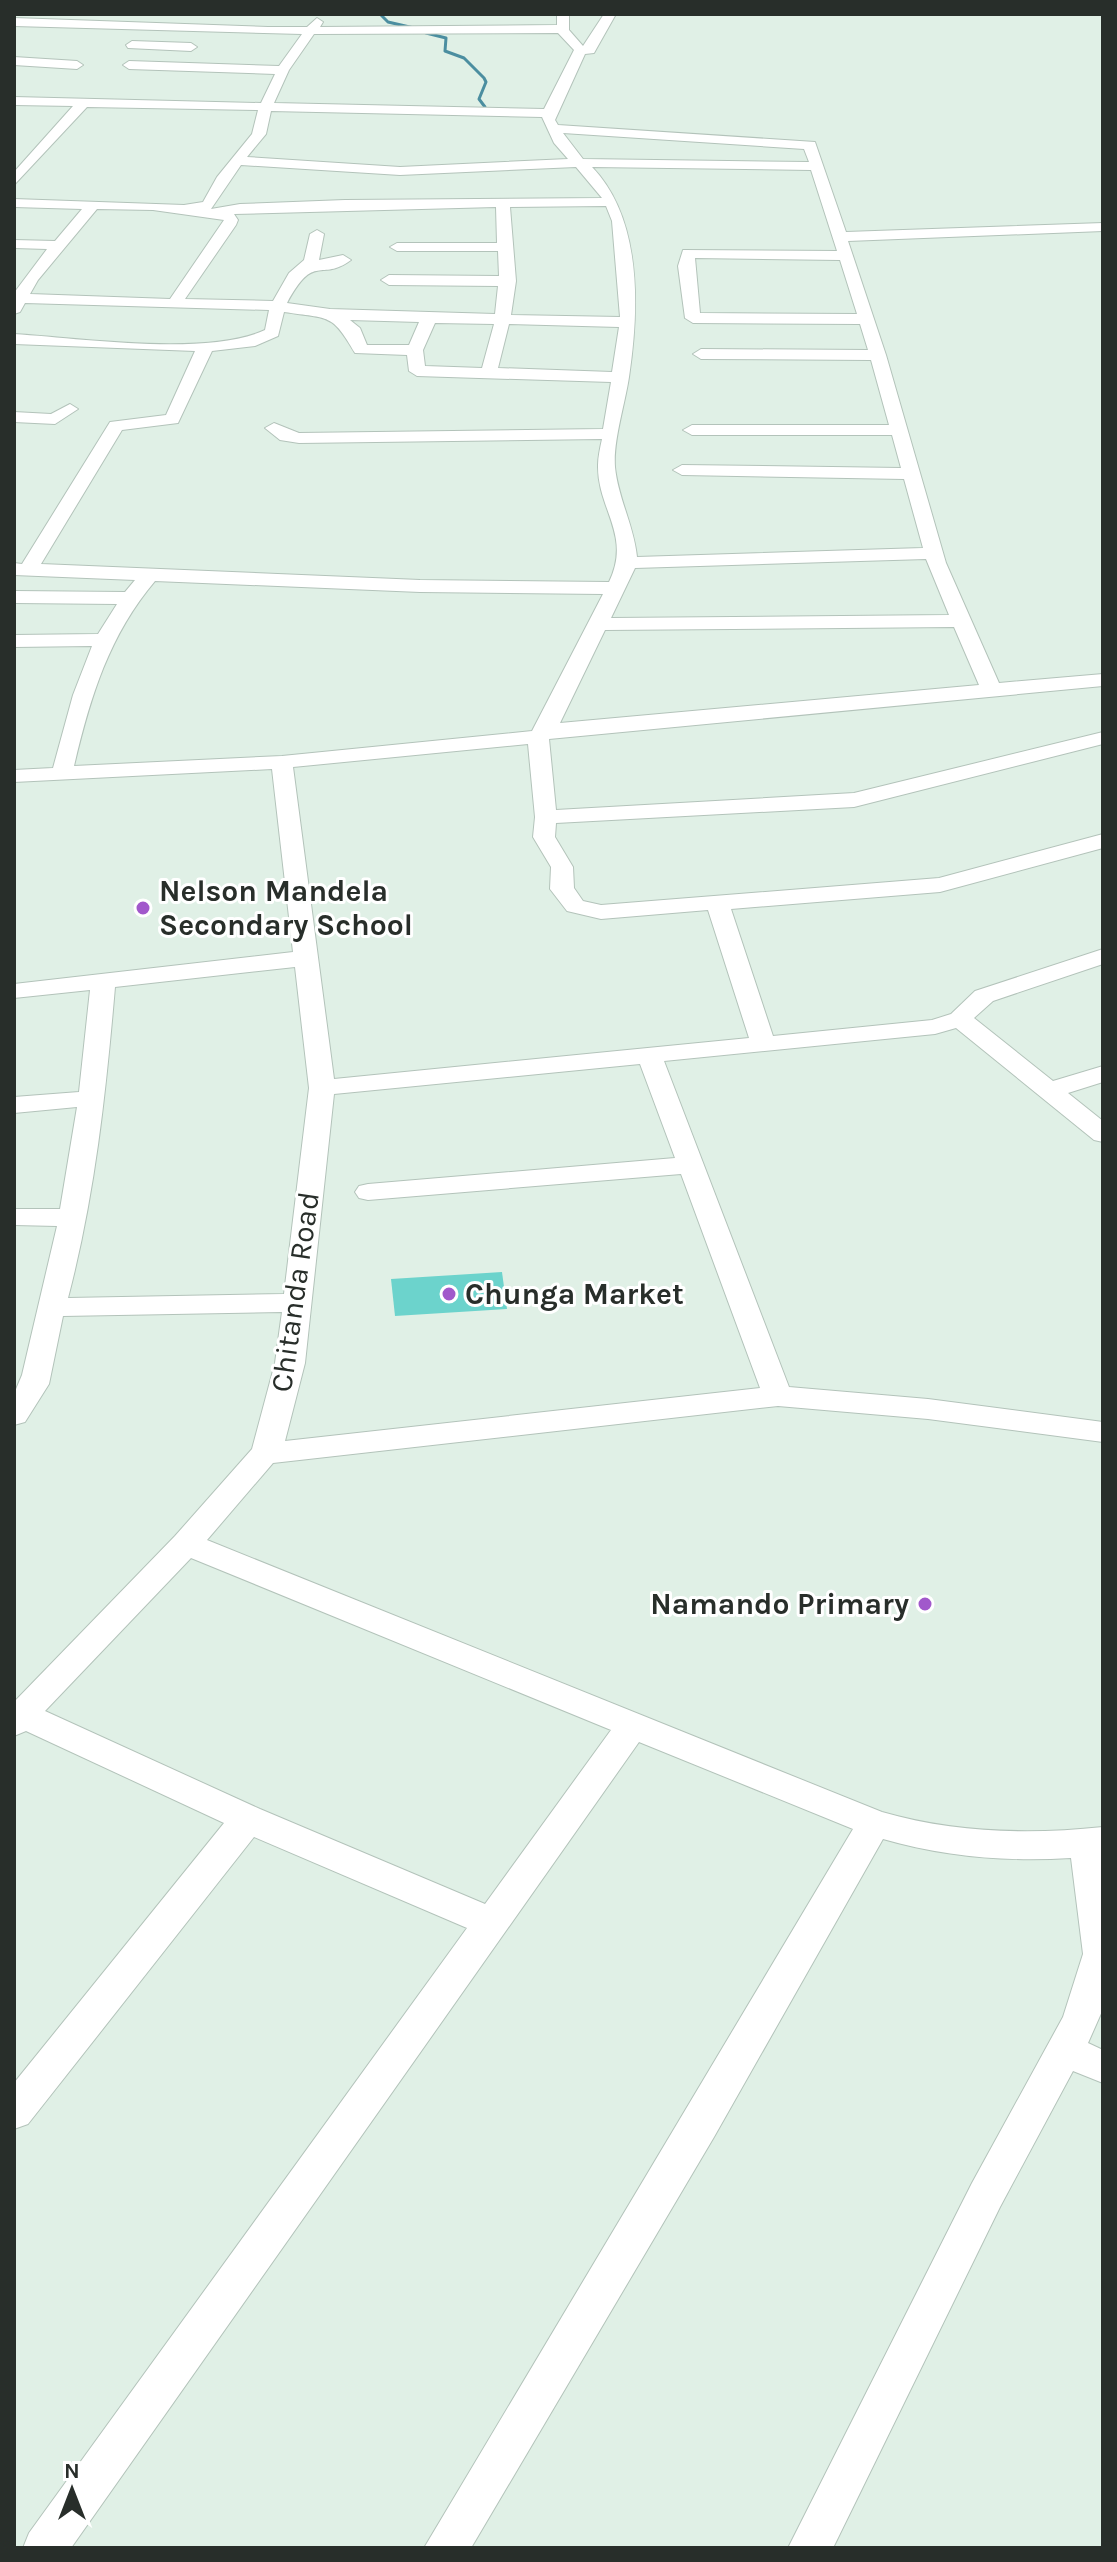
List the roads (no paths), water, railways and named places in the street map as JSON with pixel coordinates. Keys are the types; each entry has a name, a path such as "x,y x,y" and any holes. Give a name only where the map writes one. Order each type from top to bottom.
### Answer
{"street":[{"path":"186,209 208,205 222,180 259,134 260,120 283,70 323,14"},
{"path":"580,50 594,46 610,14"},
{"path":"513,16 534,29"},
{"path":"14,22 310,32 534,29 562,22 580,50 575,67 548,120 562,143 582,163 610,202 619,221 628,322 606,467 626,536 628,563 542,734 544,837 562,867 562,889 575,906 601,912 940,885 1103,841"},
{"path":"14,36 96,39"},
{"path":"132,45 206,47"},
{"path":"281,50 296,50"},
{"path":"14,61 77,65"},
{"path":"129,65 283,70"},
{"path":"14,101 549,113"},
{"path":"14,181 84,102"},
{"path":"556,129 810,145 878,355 935,553 960,621 992,692"},
{"path":"239,161 436,171 582,163 818,166"},
{"path":"412,215 610,202"},
{"path":"14,203 186,209 230,217 229,225 175,303"},
{"path":"93,205 31,278 17,302 278,305 330,314 628,322"},
{"path":"220,213 240,208 502,207"},
{"path":"488,374 504,319 508,281 508,247 503,238 502,207"},
{"path":"838,237 1103,227"},
{"path":"308,267 317,234"},
{"path":"14,244 57,245"},
{"path":"397,247 508,247"},
{"path":"845,256 688,253 686,266 693,318 866,319"},
{"path":"14,339 241,345 269,336 280,311 278,305 294,276 308,267 343,260"},
{"path":"389,280 508,281"},
{"path":"330,314 352,328 361,350 415,350"},
{"path":"429,317 415,350 417,371 621,377"},
{"path":"21,570 116,426 172,419 206,346"},
{"path":"701,354 878,355"},
{"path":"14,435 19,418 60,418 70,409"},
{"path":"274,428 286,436 299,438 613,434"},
{"path":"692,430 898,430"},
{"path":"682,470 912,474"},
{"path":"628,563 935,553"},
{"path":"21,570 148,577 613,588"},
{"path":"62,773 74,721 106,640 127,598 148,577"},
{"path":"14,597 127,598"},
{"path":"598,624 960,621"},
{"path":"14,641 106,640"},
{"path":"14,776 282,762 1103,680"},
{"path":"546,817 854,800 1103,738"},
{"name":"Chitanda Road","path":"18,1719 186,1544 264,1454 290,1363 322,1088 282,762"},
{"path":"717,903 764,1045"},
{"path":"322,1088 935,1027 960,1019 973,1003 984,996 1103,956"},
{"path":"14,991 308,958"},
{"path":"14,1415 38,1382 28,1346 52,1307 73,1218 93,1098 103,982"},
{"path":"960,1019 1103,1134"},
{"path":"650,1057 778,1396"},
{"path":"1049,1091 1103,1074"},
{"path":"14,1105 93,1098"},
{"path":"368,1192 691,1165"},
{"path":"14,1217 73,1218"},
{"path":"52,1307 296,1303"},
{"path":"264,1454 778,1396 928,1409 1103,1432"},
{"path":"186,1544 874,1823 914,1836 973,1844 1095,1842 1101,1954 1081,2020 986,2195 810,2548"},
{"path":"18,1719 492,1923"},
{"path":"45,2548 632,1726"},
{"path":"14,2112 248,1819"},
{"path":"446,2548 700,2125 874,1823"},
{"path":"1065,2050 1103,2067"}],"waterway":[{"path":"380,14 388,22 414,28"},
{"path":"426,33 446,38 445,51 464,58 484,78 486,82 479,99 485,107"}],"place":[{"name":"Nelson Mandela Secondary School","path":"143,908"},
{"name":"Chunga Market","path":"449,1294"},
{"name":"Namando Primary","path":"925,1604"}]}
